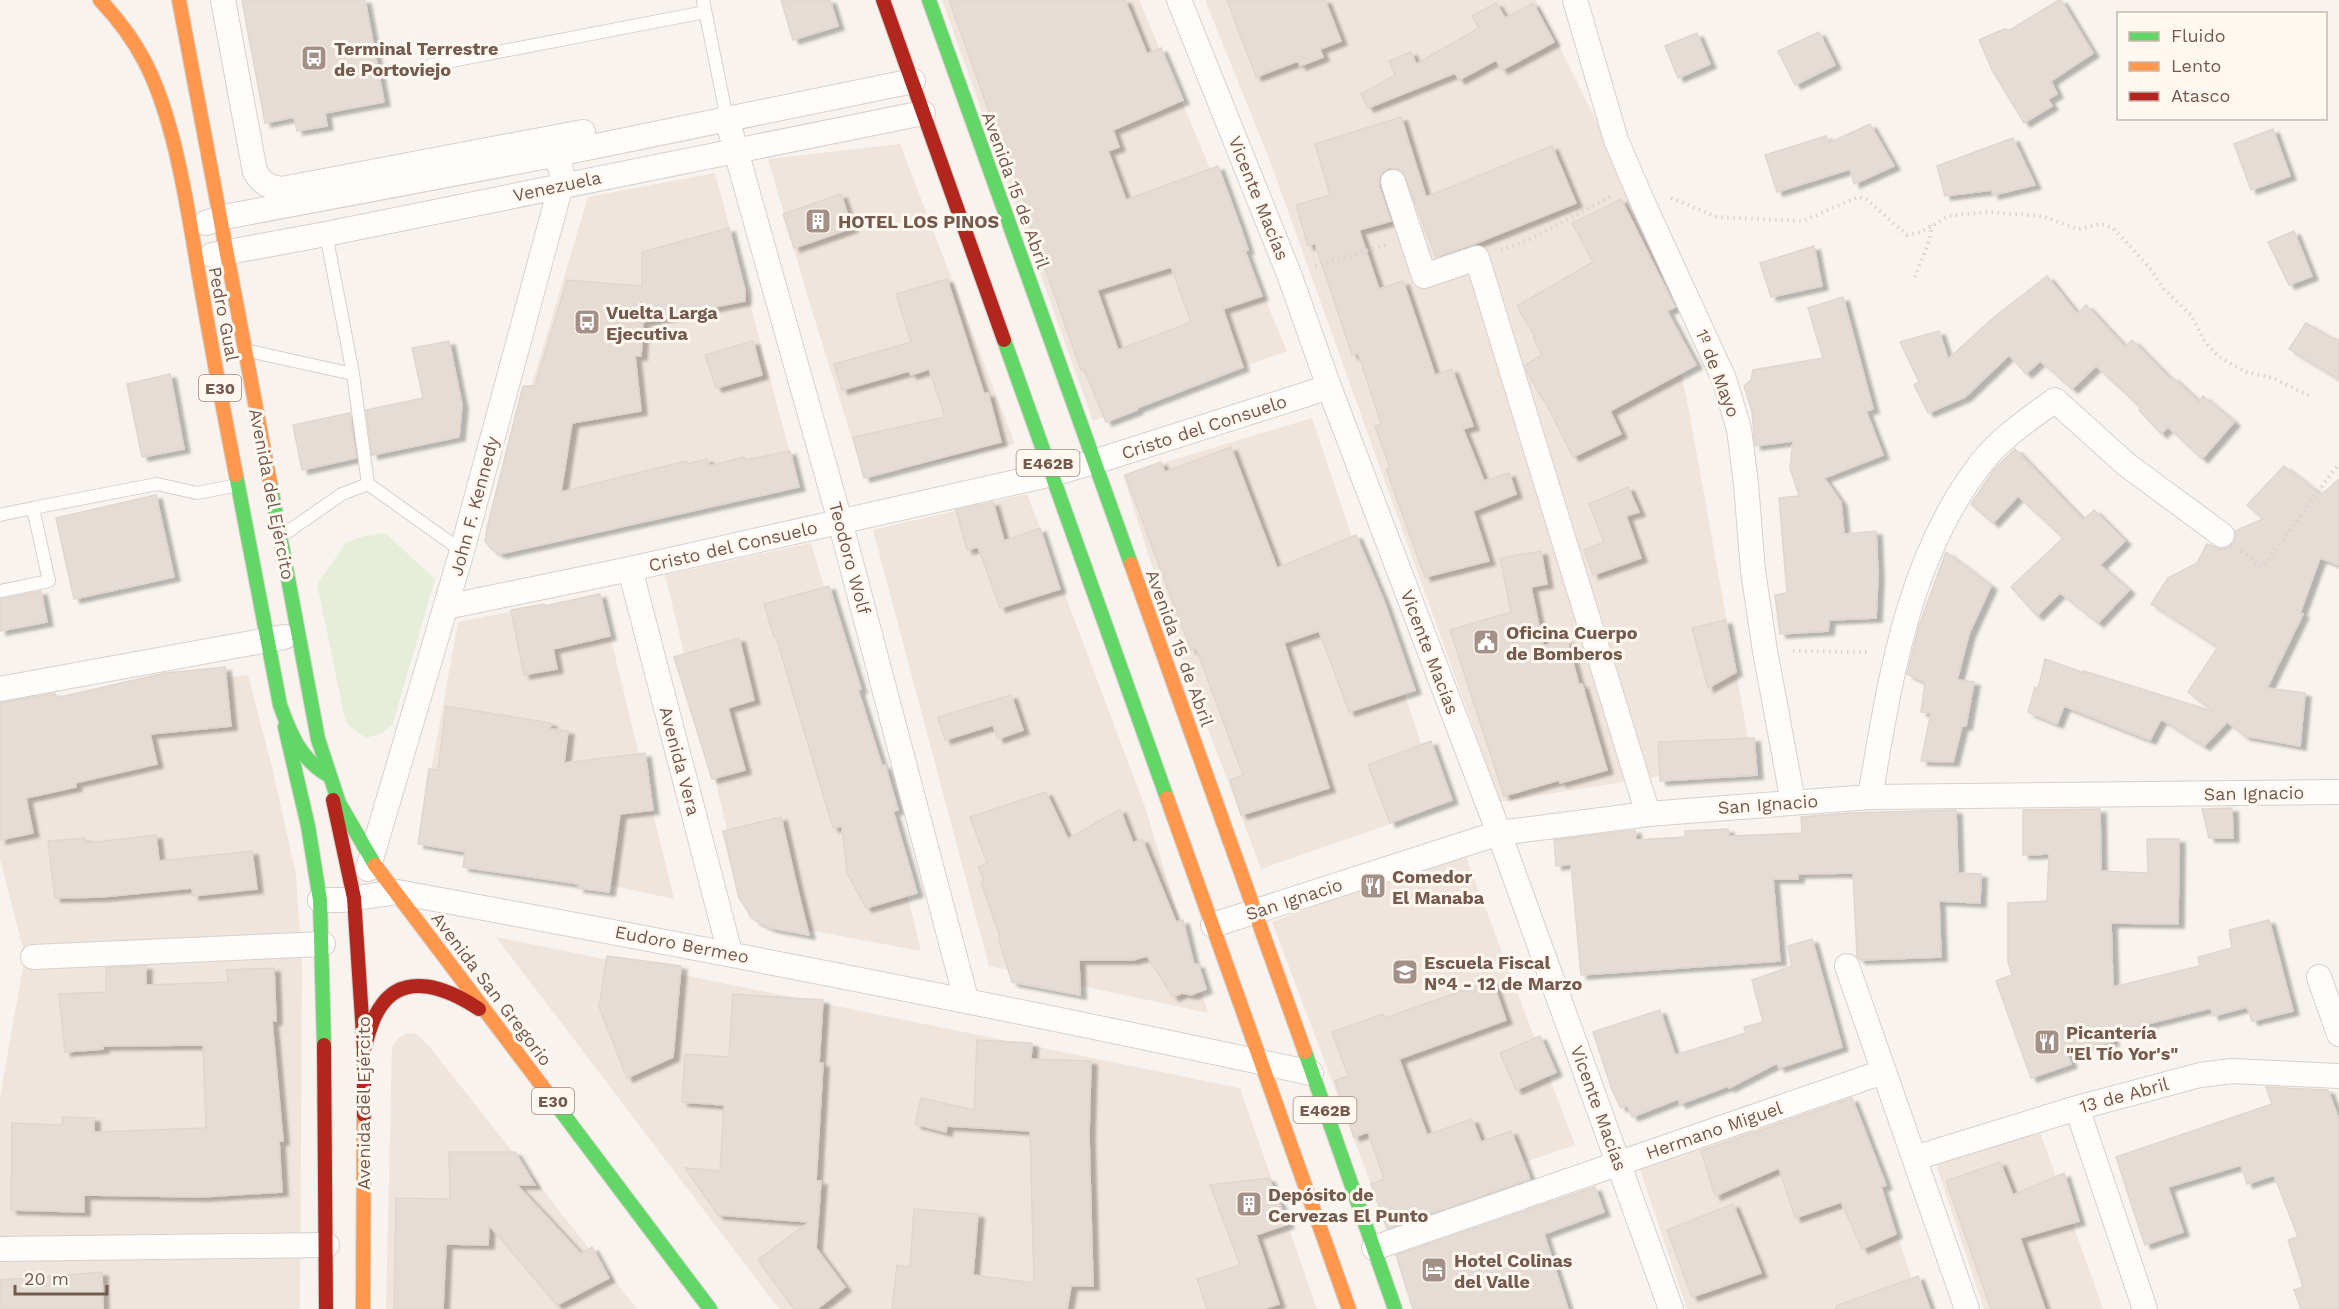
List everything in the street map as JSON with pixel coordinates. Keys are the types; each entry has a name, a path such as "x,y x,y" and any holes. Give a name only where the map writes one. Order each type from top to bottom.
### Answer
{"main road":[{"name":"Pedro Gual","path":"100,0 125,28 139,51 155,86 171,140 192,242 253,482 267,640 280,705 290,733 302,754 317,770 328,776"},
{"name":"Avenida del Ejército","path":"179,0 245,350 253,482 280,536 318,739 354,898 364,1049 363,1309"},
{"name":"E462B","path":"883,0 1349,1309"},
{"name":"Avenida 15 de Abril","path":"929,0 1395,1309"},
{"name":"Avenida del Ejército","path":"280,705 309,826 320,900 323,944 326,1309"},
{"name":"Avenida del Ejército","path":"328,776 352,829 372,861 396,892"},
{"name":"Avenida San Gregorio","path":"396,892 710,1309"},
{"path":"364,1049 373,1020 381,1004 409,986 426,985 444,989 465,999 490,1017"}],"street":[{"path":"223,0 255,172 261,182 270,188 282,189 660,117 690,127"},
{"name":"Vicente Macías","path":"1179,0 1289,274 1329,387 1499,833 1671,1309"},
{"name":"1º de Mayo","path":"1575,0 1616,140 1724,379 1739,429 1753,571 1765,651 1793,802"},
{"name":"Venezuela","path":"913,81 548,156 219,218 206,223 192,242 214,255 226,254 923,113"},
{"name":"Teodoro Wolf","path":"727,119 840,521 966,999"},
{"name":"John F. Kennedy","path":"372,861 462,551 561,185 563,174 560,164 555,158 548,156"},
{"path":"1393,182 1424,276 1477,258 1648,814"},
{"name":"Cristo del Consuelo","path":"446,607 630,569 1052,474 1329,387"},
{"path":"1870,798 1904,622 1937,534 1983,462 2005,439 2055,400 2127,465 2222,535"},
{"name":"Avenida Vera","path":"630,569 730,953"},
{"path":"0,689 298,634"},
{"name":"San Ignacio","path":"1213,925 1499,833 1648,814 1870,798 2339,792"},
{"name":"Avenida del Ejército","path":"354,898 372,861"},
{"path":"320,900 396,892"},
{"name":"Eudoro Bermeo","path":"396,892 966,999 1311,1073"},
{"path":"33,957 323,944"},
{"path":"1847,966 1968,1309"},
{"path":"2319,977 2339,1034"},
{"name":"13 de Abril","path":"1915,1158 2077,1108 2200,1075 2232,1071 2339,1076"},
{"name":"Hermano Miguel","path":"1374,1248 1883,1072"},
{"path":"2077,1108 2145,1309"},
{"path":"0,1249 327,1245"}],"lane":[{"path":"431,64 704,6 727,119"},
{"path":"326,234 353,374 368,484 462,551"},
{"path":"245,350 353,374"},
{"path":"0,515 157,484 197,493 253,482"},
{"path":"280,536 342,494 368,484"},
{"path":"0,591 49,581 33,508"}],"path":[{"path":"1477,258 1531,239 1634,184 1718,217 1803,221 1858,196 1866,199 1907,235 1921,232 1950,216 1987,212 2042,216 2078,229 2101,224 2113,228 2149,267 2163,290 2191,315 2205,342 2219,357 2246,372 2273,378 2312,397"},
{"path":"1914,277 1924,250 1932,237 1931,225"},
{"path":"1289,274 1411,237"},
{"path":"2222,535 2262,567 2339,464"},
{"path":"1765,651 1897,652"}],"shaded area":[{"path":"942,0 1139,0 1287,351 1093,421"},
{"path":"1205,0 1536,0 1652,232 1689,411 1752,761 1500,802 1270,161"},
{"path":"900,144 1015,444 864,478 768,159"},
{"path":"715,173 799,487 485,541 588,197"},
{"path":"1312,418 1442,806 1261,869 1183,663 1123,475"},
{"path":"1027,494 1145,807 1208,1013 989,966 873,530"},
{"path":"811,543 869,738 921,951 749,919 665,575"},
{"path":"600,594 674,899 418,844 458,622"},
{"path":"248,675 296,874 302,967 300,1309 0,1309 0,1097 25,956 0,859 0,708"},
{"path":"1463,849 1575,1145 1381,1211 1272,922"},
{"path":"496,937 1240,1088 1317,1309 779,1309"},
{"path":"413,1033 429,1046 637,1309 386,1309 392,1047 405,1034"},
{"path":"1849,1092 1922,1309 1687,1309 1638,1164"},
{"path":"2039,1129 2103,1309 1984,1309 1935,1161"}],"green space":[{"path":"385,533 435,579 393,723 383,733 366,738 348,725 344,714 317,584 347,542"}],"building":[{"name":"Terminal Terrestre de Portoviejo","path":"242,0 365,0 384,102 325,113 327,126 297,131 294,117 265,123"},
{"path":"781,0 830,0 838,26 793,40"},
{"path":"949,0 1125,0 1147,54 1161,48 1183,100 1113,130 1119,147 1108,151 1126,200 1218,166 1262,296 1223,309 1243,367 1106,422 1084,369 1081,370 1027,218 1030,218 999,130 996,131","holes":["1171,267 1191,322 1118,350 1097,290"]},
{"path":"1227,0 1325,0 1341,41 1320,49 1323,57 1300,66 1298,61 1256,77"},
{"path":"2059,0 2093,53 2051,81 2057,94 2048,99 2052,106 2024,123 1993,72 1979,40 2004,29 2010,30"},
{"path":"1496,3 1505,18 1533,3 1554,42 1502,70 1496,60 1459,80 1455,73 1368,108 1361,94 1395,75 1389,61 1411,52 1416,64 1479,28 1472,16"},
{"path":"1819,32 1835,65 1795,85 1778,51"},
{"path":"1697,33 1710,64 1678,78 1665,46"},
{"path":"1401,117 1426,197 1552,146 1576,203 1436,257 1403,172 1396,168 1389,168 1379,179 1379,186 1391,221 1359,230 1379,289 1403,281 1435,375 1452,369 1473,426 1463,429 1484,481 1509,473 1516,494 1473,511 1489,561 1425,577 1386,469 1390,468 1375,426 1381,424 1358,353 1352,355 1315,243 1308,246 1296,205 1330,195 1315,144"},
{"path":"1870,124 1894,166 1854,184 1850,169 1777,192 1765,155 1826,136 1829,143"},
{"path":"2273,129 2290,176 2251,190 2234,144"},
{"path":"2013,138 2035,185 1993,195 1992,190 1945,196 1937,166"},
{"name":"HOTEL LOS PINOS","path":"841,194 852,228 794,248 783,214"},
{"path":"1621,199 1675,307 1667,311 1696,365 1610,411 1621,434 1573,457 1544,399 1527,372 1525,365 1542,355 1533,338 1535,337 1517,306 1593,262 1572,223"},
{"path":"729,228 745,290 745,301 643,322 641,356 635,356 641,411 572,423 561,492 686,461 687,464 707,459 709,466 744,457 745,460 790,451 799,487 500,554 491,549 485,541 487,528 523,386 535,386 567,280 642,286 642,252"},
{"path":"2294,231 2312,276 2289,285 2268,242"},
{"path":"1814,246 1822,286 1771,297 1760,263"},
{"path":"2047,276 2077,314 2086,305 2125,347 2132,340 2170,379 2172,377 2199,402 2203,396 2234,422 2202,459 2168,427 2161,434 2139,410 2141,408 2096,366 2072,389 2040,361 2026,374 2009,355 1965,397 1928,413 1914,385 1919,382 1900,342 1939,331 1948,359 1993,318"},
{"path":"947,279 984,394 988,393 1001,442 864,478 853,437 945,417 929,369 911,375 909,371 842,390 834,364 911,342 896,294"},
{"path":"1843,297 1873,409 1866,411 1883,455 1824,478 1841,502 1844,534 1876,531 1878,575 1876,618 1829,620 1828,631 1780,634 1775,595 1787,593 1779,498 1799,496 1790,468 1793,441 1755,446 1752,411 1744,386 1751,380 1753,370 1823,358 1808,308"},
{"path":"2306,323 2339,340 2339,379 2289,349"},
{"path":"449,341 462,405 459,437 372,455 366,410 423,398 412,348"},
{"path":"753,341 762,375 716,388 705,355"},
{"path":"170,374 184,449 142,457 127,384"},
{"path":"350,413 356,458 302,470 293,425"},
{"path":"1231,447 1277,568 1356,535 1384,601 1415,690 1349,712 1319,631 1284,643 1329,788 1241,815 1230,780 1243,775 1196,648 1191,650 1125,475 1161,462 1165,472"},
{"path":"2015,449 2083,520 2094,510 2125,541 2100,565 2129,590 2098,623 2060,593 2037,616 2011,587 2063,538 2018,496 1993,523 1971,504 1993,471"},
{"path":"2284,466 2321,495 2339,479 2339,565 2320,558 2300,613 2303,614 2267,688 2305,693 2300,746 2245,736 2227,722 2204,746 2161,719 2150,740 2064,706 2057,724 2028,712 2035,687 2038,689 2045,659 2215,712 2188,692 2218,647 2151,604 2168,578 2197,563 2207,544 2220,549 2228,548 2234,543 2235,531 2263,519 2247,505"},
{"path":"1628,487 1639,512 1626,516 1641,558 1593,575 1584,550 1604,542 1589,504"},
{"path":"156,495 174,577 74,599 56,518"},
{"path":"993,502 1004,541 1040,528 1060,589 1000,608 978,547 967,550 956,510"},
{"path":"1541,551 1547,584 1531,587 1543,646 1567,640 1607,770 1560,783 1559,780 1504,796 1450,630 1511,612 1500,558"},
{"path":"1946,552 1991,586 1969,634 1957,680 1974,682 1966,726 1962,726 1953,762 1921,761 1931,713 1921,712 1925,682 1907,674 1919,626"},
{"path":"829,586 861,689 858,690 882,766 885,765 898,810 893,811 917,893 866,908 847,873 842,826 833,828 764,604"},
{"path":"41,591 47,622 0,631 0,599"},
{"path":"600,594 610,636 553,649 557,669 524,675 511,610 544,604 545,606"},
{"path":"1726,620 1736,672 1708,688 1692,628"},
{"path":"739,638 754,700 728,708 745,770 712,779 674,657"},
{"path":"225,667 231,726 150,734 157,764 75,783 76,787 26,798 33,833 0,840 0,703 55,693 56,698 165,673"},
{"path":"1011,695 1023,730 998,739 993,725 945,740 938,717"},
{"path":"446,706 551,723 550,729 568,731 564,763 645,753 653,810 620,814 609,892 578,888 579,884 463,867 465,852 418,844 429,769 438,770"},
{"path":"1754,738 1757,775 1660,781 1658,742"},
{"path":"1431,741 1452,800 1390,823 1368,765"},
{"path":"1046,792 1068,839 1120,809 1133,843 1142,839 1176,922 1183,920 1194,965 1198,964 1206,989 1191,995 1182,993 1173,997 1147,956 1133,960 1079,960 1080,995 1012,982 998,938 1000,937 981,882 984,881 978,867 987,863 970,817"},
{"path":"2232,808 2233,838 2209,838 2202,809"},
{"path":"2100,809 2101,871 2148,873 2147,839 2179,839 2178,924 2111,923 2113,987 2200,966 2198,957 2232,948 2229,930 2269,920 2293,1011 2252,1021 2247,1007 2213,1016 2211,1008 2111,1033 2113,1042 2066,1051 2071,1064 2031,1078 1996,981 2012,975 2008,962 2008,903 2047,901 2049,854 2023,855 2023,810"},
{"path":"1956,810 1958,873 1981,874 1980,903 1939,901 1941,957 1860,960 1857,956 1853,873 1798,874 1798,879 1773,879 1780,961 1581,975 1571,864 1556,866 1554,840 1635,830 1636,840 1685,837 1685,831 1728,829 1729,836 1802,833 1801,817"},
{"path":"781,817 809,935 771,928 754,920 739,898 723,831"},
{"path":"156,835 159,861 252,851 257,889 193,896 192,888 102,897 55,898 48,841 85,838 85,843"},
{"path":"1812,939 1842,1047 1779,1068 1777,1063 1729,1088 1728,1086 1680,1104 1678,1099 1632,1117 1627,1105 1621,1108 1612,1090 1593,1032 1660,1010 1675,1055 1746,1033 1744,1027 1763,1022 1752,980 1792,966 1788,946"},
{"path":"607,956 681,966 673,1057 627,1078 599,1007"},
{"path":"146,966 146,985 228,982 227,970 274,968 276,1021 272,1021 283,1141 279,1141 282,1192 201,1197 84,1195 84,1212 11,1210 12,1123 62,1125 62,1117 94,1118 94,1132 206,1128 203,1045 103,1046 103,1049 65,1052 59,994 106,992 106,968"},
{"path":"1492,980 1506,1020 1399,1059 1427,1135 1472,1119 1481,1142 1511,1131 1530,1179 1387,1229 1371,1184 1384,1179 1368,1132 1354,1137 1335,1081 1348,1076 1332,1032 1383,1014 1385,1018"},
{"path":"733,994 823,1000 819,1063 823,1063 816,1181 821,1181 816,1248 845,1287 817,1309 794,1309 758,1260 809,1222 718,1215 685,1168 720,1171 724,1105 682,1102 685,1054 729,1057"},
{"path":"1540,1036 1556,1072 1516,1090 1500,1053"},
{"path":"977,1040 1032,1043 1031,1059 1091,1061 1089,1135 1093,1286 1071,1286 1067,1309 892,1309 897,1265 910,1267 914,1209 978,1214 973,1275 1034,1283 1030,1131 947,1126 946,1132 915,1124 921,1098 974,1110"},
{"path":"2266,1087 2328,1090 2339,1120 2339,1309 2301,1309 2294,1290 2303,1287 2288,1240 2298,1237 2274,1175 2247,1184 2241,1165 2168,1187 2183,1232 2145,1245 2131,1203 2116,1157 2272,1104"},
{"path":"1852,1098 1886,1185 1881,1187 1896,1234 1862,1249 1841,1202 1795,1218 1779,1168 1715,1196 1701,1151"},
{"path":"449,1152 515,1152 535,1185 517,1185 581,1254 592,1247 609,1278 557,1305 489,1225 488,1245 446,1244 443,1309 394,1309 396,1198 450,1199"},
{"path":"2000,1162 2013,1195 2064,1173 2079,1221 2020,1238 2045,1309 1991,1309 1946,1181"},
{"path":"1269,1178 1288,1224 1256,1235 1279,1304 1263,1309 1207,1309 1197,1279 1240,1265 1210,1185"},
{"path":"1595,1187 1604,1212 1544,1234 1568,1309 1413,1309 1396,1255"},
{"path":"1733,1204 1761,1273 1692,1297 1667,1230"},
{"path":"102,1272 103,1309 0,1309 0,1280"},
{"path":"1918,1276 1930,1309 1836,1309 1836,1306"}],"traffic: fast":[{"path":"929,0 1131,564"},
{"path":"1004,340 1167,798"},
{"path":"236,475 280,705 297,744 309,760 326,774"},
{"path":"270,482 318,739 339,803 375,865"},
{"path":"285,727 308,826 320,900 324,1045"},
{"path":"1305,1052 1395,1309"},
{"path":"555,1103 710,1309"}],"traffic: slow":[{"path":"100,0 125,30 145,62 166,114 186,202 236,475"},
{"path":"179,0 270,482"},
{"path":"1131,564 1305,1052"},
{"path":"1167,798 1349,1309"},
{"path":"375,865 555,1103"},
{"path":"363,1309 364,1115"}],"traffic: jam":[{"path":"883,0 1004,340"},
{"path":"333,800 354,898 364,1049 364,1115"},
{"path":"364,1049 379,1009 389,997 401,989 427,986 454,995 479,1009"},
{"path":"324,1045 326,1309"}],"place":[{"name":"Terminal Terrestre de Portoviejo","path":"314,58"},
{"name":"HOTEL LOS PINOS","path":"818,221"},
{"name":"Vuelta Larga Ejecutiva","path":"587,322"},
{"name":"Oficina Cuerpo de Bomberos","path":"1486,642"},
{"name":"Comedor El Manaba","path":"1373,886"},
{"name":"Escuela Fiscal N°4 - 12 de Marzo","path":"1405,972"},
{"name":"Picantería \"El Tío Yor's\"","path":"2047,1042"},
{"name":"Depósito de Cervezas El Punto","path":"1249,1204"},
{"name":"Hotel Colinas del Valle","path":"1434,1270"}]}
